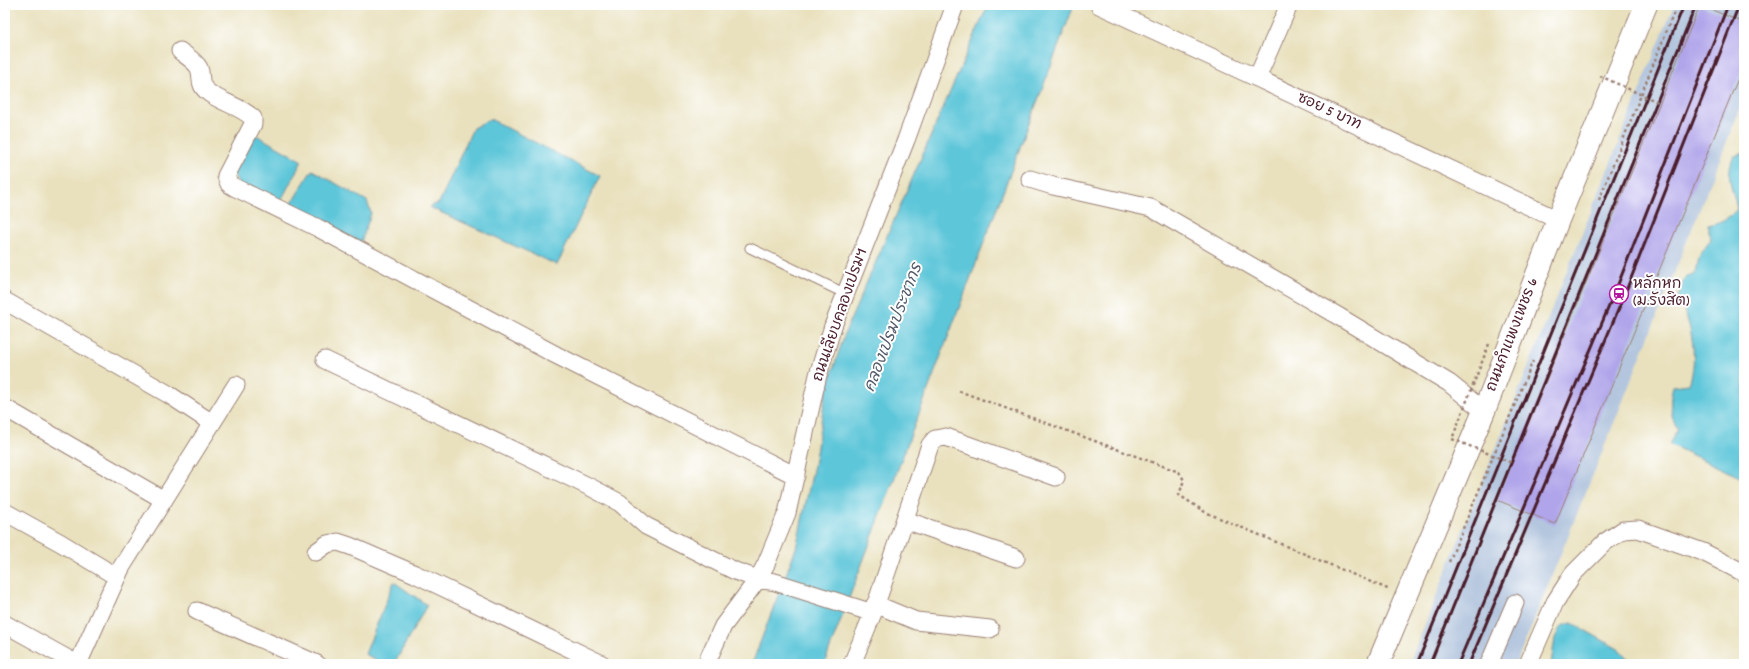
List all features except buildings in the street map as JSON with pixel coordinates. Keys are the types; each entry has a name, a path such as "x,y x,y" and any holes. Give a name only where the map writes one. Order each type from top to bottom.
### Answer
{"main road":[{"name":"ถนนกำแพงเพชร 6","path":"1378,664 1484,411 1558,220 1646,5"}],"street":[{"name":"ถนนเลียบคลองเปรมฯ","path":"706,664 722,626 758,579 766,564 787,513 818,375 833,326 906,140 955,5"},
{"path":"1257,78 1287,5"},
{"name":"ซอย 5 บาท","path":"1108,7 1558,220"},
{"path":"180,51 194,62 199,69 200,81 209,93 247,112 253,118 253,124 226,176 229,184 318,228 556,355 796,476"},
{"path":"1030,179 1053,186 1150,208 1358,328 1449,383 1484,411"},
{"path":"5,301 168,394 212,423"},
{"path":"325,360 592,488 620,503 646,526 735,571 758,579 775,582 870,610 916,621 990,629"},
{"path":"5,624 78,664 117,577 236,385"},
{"path":"5,408 164,500"},
{"path":"852,664 870,610 905,520 930,446 935,439 946,437 1056,477"},
{"path":"5,512 61,543 117,577"},
{"path":"905,520 1016,558"},
{"path":"1528,664 1555,602 1573,574 1605,542 1623,530 1638,529 1703,552 1744,573"},
{"path":"316,552 327,544 338,542 350,546 415,574 602,664"},
{"path":"1489,664 1515,604"},
{"path":"197,611 316,664"}],"lane":[{"path":"750,248 846,294"}],"path":[{"path":"1599,200 1678,5"},
{"path":"1600,76 1660,103"},
{"path":"1490,344 1452,438 1512,463"},
{"path":"1449,562 1533,362"},
{"path":"959,391 1179,472 1184,480 1179,495 1205,512 1405,597"}],"shaded area":[{"path":"1674,5 1744,5 1744,99 1614,423 1516,664 1409,664"}],"water":[{"name":"คลองเปรมประชากร","path":"988,5 1074,5 824,664 752,664 796,548 814,465 826,391 846,330"},
{"path":"490,119 600,176 557,265 429,207 439,203 473,128"},
{"path":"256,135 302,161 279,204 239,184 233,173"},
{"path":"1744,152 1744,479 1669,444 1678,429 1673,419 1671,408 1673,386 1689,384 1693,363 1690,328 1678,297 1685,277 1696,273 1699,257 1711,239 1708,232 1708,225 1724,220 1737,209 1730,183 1730,171 1733,157"},
{"path":"312,170 367,201 371,213 361,242 289,207"},
{"path":"394,582 427,605 394,664 384,664 365,654"},
{"path":"1572,623 1620,650 1626,657 1637,664 1551,664 1555,638 1561,626"}],"railway":[{"path":"1417,664 1684,5"},
{"path":"1430,664 1696,5"},
{"path":"1458,664 1615,292 1728,5"},
{"path":"1469,664 1624,296 1739,5"}],"place":[{"name":"หลักหก (ม.รังสิต)","path":"1619,294"}]}
